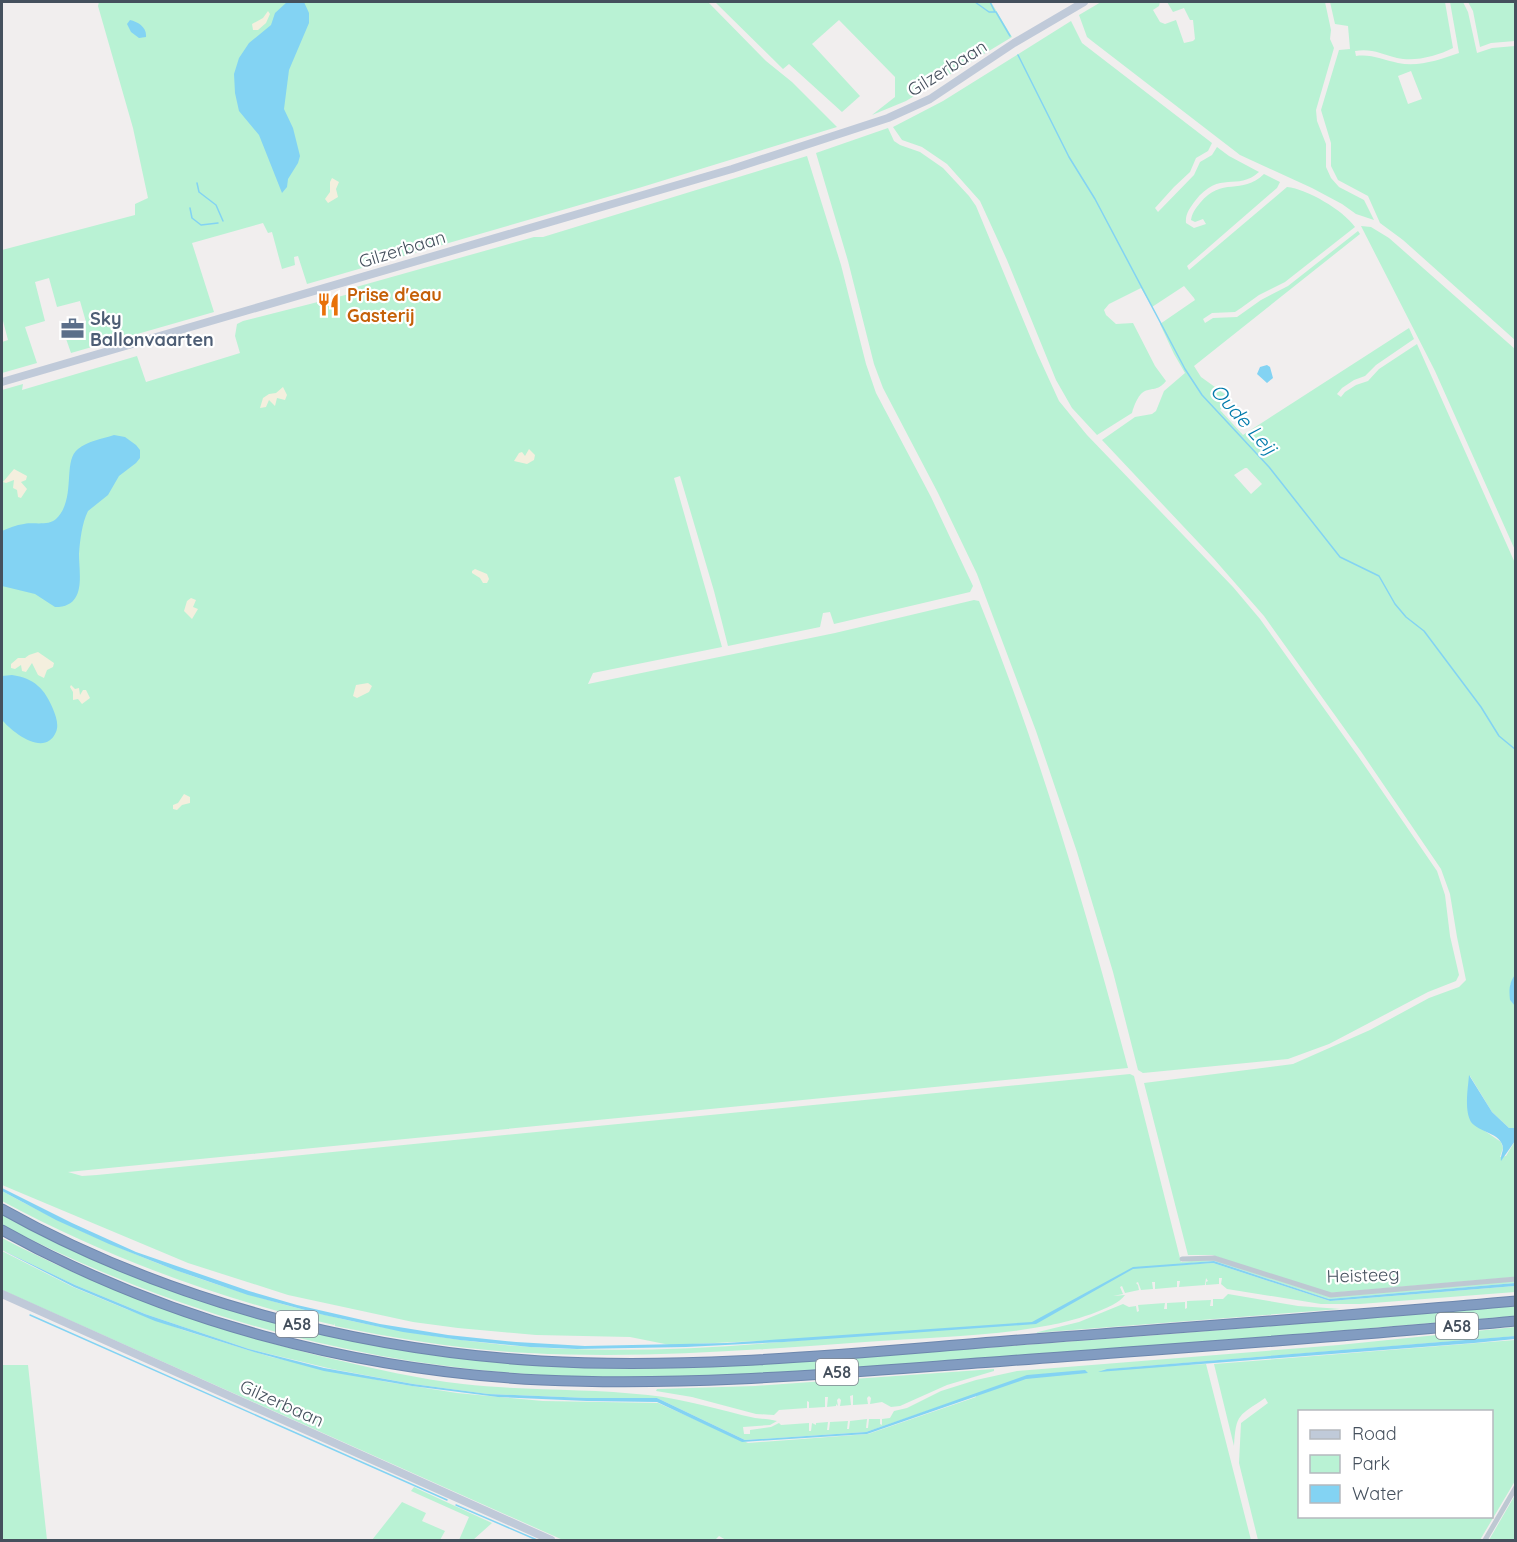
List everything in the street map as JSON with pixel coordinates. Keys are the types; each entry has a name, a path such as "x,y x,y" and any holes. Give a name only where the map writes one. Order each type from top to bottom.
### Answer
{"highway":[{"name":"A58","path":"2,1209 102,1258 187,1291 241,1308 296,1323 416,1348 544,1361 667,1363 722,1361 1515,1301"},
{"name":"A58","path":"2,1230 95,1276 180,1310 235,1328 290,1343 372,1360 452,1372 541,1380 687,1381 768,1377 1515,1321"}],"street":[{"name":"Gilzerbaan","path":"2,382 812,146 841,131 888,121 930,99 1069,5 1084,2"},
{"name":"Heisteeg","path":"1182,1259 1214,1258 1331,1295 1515,1280"},
{"name":"Gilzerbaan","path":"2,1294 551,1540"},
{"path":"1485,1540 1515,1487"}],"green space":[{"path":"99,2 708,2 766,61 792,82 837,127 642,187 307,284 298,256 294,257 295,265 282,269 272,232 268,233 263,223 192,243 214,312 71,353 64,333 79,329 78,326 86,322 80,301 57,307 49,278 35,282 45,321 25,327 37,363 2,373 2,342 8,340 2,317 2,250 135,215 135,204 148,198 133,128 98,6"},
{"path":"715,2 991,2 1012,37 906,101 872,115 895,97 895,77 839,20 812,44 860,96 842,112 789,64 783,69"},
{"path":"1101,2 1160,2 1159,6 1153,10 1160,22 1165,24 1176,20 1184,43 1195,39 1193,20 1190,20 1184,8 1173,12 1167,2 1325,2 1331,30 1330,39 1334,48 1316,110 1317,121 1326,144 1326,167 1331,178 1339,187 1364,200 1374,220 1356,214 1312,188 1240,155 1092,41 1087,37 1079,15"},
{"path":"1330,2 1445,2 1453,48 1440,54 1418,59 1397,58 1371,51 1355,51 1356,56 1406,64 1421,63 1459,53 1450,2 1463,2 1468,12 1477,53 1492,48 1515,46 1515,340 1403,240 1380,223 1368,196 1338,180 1331,166 1331,143 1321,110 1339,50 1350,49 1348,26 1335,24","holes":["1411,71 1422,99 1408,104 1398,76"]},
{"path":"1468,2 1515,2 1515,41 1491,43 1480,47 1473,11"},
{"path":"1071,21 1082,43 1212,143 1208,151 1196,158 1190,172 1155,208 1158,212 1194,175 1200,162 1212,155 1217,147 1259,172 1251,178 1220,183 1204,191 1191,206 1186,217 1186,223 1194,228 1206,224 1203,219 1195,222 1191,220 1194,211 1208,195 1216,190 1247,184 1264,174 1280,182 1277,188 1187,266 1189,270 1287,187 1314,196 1349,220 1355,227 1285,282 1259,295 1235,312 1212,313 1203,319 1205,323 1213,318 1237,317 1261,300 1288,286 1358,231 1360,234 1194,366 1201,377 1233,400 1220,410 1243,435 1409,328 1414,339 1376,365 1365,376 1342,388 1337,394 1341,397 1356,385 1368,381 1379,369 1417,344 1515,563 1516,975 1510,985 1510,1000 1516,1006 1515,1128 1509,1128 1492,1112 1470,1076 1468,1090 1479,1127 1501,1142 1503,1148 1500,1157 1506,1156 1515,1141 1515,1277 1330,1293 1321,1292 1212,1255 1188,1255 1144,1083 1293,1064 1370,1030 1429,998 1459,987 1466,980 1450,894 1441,869 1264,616 1214,559 1102,440 1135,417 1156,411 1164,391 1185,373 1160,324 1195,300 1194,298 1184,286 1152,307 1141,288 1109,304 1104,310 1116,324 1133,323 1155,366 1166,381 1161,386 1140,395 1132,413 1097,435 1072,408 1056,380 980,201 947,164 922,147 902,140 893,127 943,101","holes":["1247,468 1262,484 1251,494 1234,475"]},
{"path":"888,128 894,141 920,152 943,168 969,196 976,206 1059,401 1087,435 1233,587 1260,619 1437,871 1445,895 1450,936 1459,975 1456,981 1428,992 1329,1044 1288,1059 1143,1073 1138,1070 1113,972 1077,852 1036,731 977,574 883,388 874,364 848,261 816,153"},
{"path":"807,156 841,265 866,364 876,393 931,497 973,586 970,592 834,624 830,612 823,613 820,627 728,646 680,476 674,478 722,647 593,673 588,684 835,633 974,600 979,601 1022,715 1061,832 1128,1068 68,1172 82,1176 97,1175 1130,1074 1134,1076 1181,1262 1211,1259 1324,1295 1515,1281 1515,1283 1329,1299 1214,1261 1179,1265 1213,1263 1330,1301 1515,1286 1515,1292 1360,1304 1321,1304 1227,1289 1221,1284 1222,1278 1219,1278 1219,1284 1206,1285 1208,1281 1206,1278 1205,1285 1179,1287 1180,1281 1177,1281 1177,1287 1155,1289 1155,1282 1152,1282 1153,1289 1141,1290 1138,1282 1136,1283 1139,1290 1125,1293 1122,1286 1120,1287 1123,1294 1113,1296 1125,1295 1120,1300 1091,1314 1059,1323 1005,1332 697,1353 571,1355 505,1352 456,1347 335,1326 334,1323 334,1325 248,1303 123,1258 2,1201 2,1191 121,1249 246,1294 374,1326 439,1337 505,1345 585,1350 666,1349 826,1338 670,1345 630,1337 536,1335 413,1322 288,1295 188,1263 2,1185 2,390 23,384 22,390 137,356 146,382 240,353 235,336 237,324 243,321 361,291 349,289 534,237 543,237"},
{"path":"1361,226 1371,227 1389,238 1515,349 1515,550 1435,371"},
{"path":"2,1214 132,1274 267,1320 406,1351 549,1366 634,1366 983,1348 1515,1306 1515,1316 874,1367 758,1374 643,1378 527,1374 458,1368 390,1357 323,1344 256,1326 191,1306 64,1255 2,1225"},
{"path":"2,1238 82,1276 163,1309 247,1336 333,1359 414,1377 463,1384 602,1391 662,1397 777,1421 770,1425 743,1427 744,1434 750,1434 750,1430 771,1427 779,1423 781,1425 809,1423 809,1431 811,1431 812,1423 816,1425 816,1423 828,1422 827,1430 829,1430 830,1422 848,1421 847,1429 849,1429 850,1421 867,1419 866,1428 868,1428 869,1419 880,1419 882,1425 882,1419 890,1418 894,1411 907,1408 941,1391 1017,1371 1339,1345 1515,1327 1516,1336 1098,1370 1206,1364 1251,1540 726,1540 719,1536 715,1540 563,1540 2,1290 2,1251 73,1287 126,1309 183,1330 271,1357 387,1382 457,1393 543,1401 658,1403 748,1443 868,1434 976,1397 976,1394 866,1432 745,1440 657,1398 488,1394 413,1384 332,1369 249,1349 145,1314 75,1285 2,1250"},
{"path":"1228,1294 1298,1306 1341,1309 1034,1333 1079,1322 1123,1304 1129,1307 1136,1306 1137,1312 1139,1311 1138,1305 1165,1303 1164,1309 1167,1309 1167,1303 1185,1302 1185,1309 1187,1301 1211,1300 1210,1306 1213,1306 1213,1299 1223,1299"},
{"path":"1515,1340 1515,1481 1480,1540 1258,1540 1239,1463 1241,1423 1268,1403 1265,1398 1241,1416 1236,1427 1234,1446 1214,1364"},
{"path":"2,1365 28,1365 47,1540 2,1540"},
{"path":"994,1369 994,1371 947,1385 900,1406 891,1407 882,1402 870,1404 869,1396 868,1404 853,1405 853,1395 850,1396 851,1405 840,1406 839,1398 838,1406 836,1404 836,1406 827,1407 828,1397 825,1397 825,1407 809,1408 807,1401 807,1408 779,1410 774,1415 756,1414 692,1397 656,1391 657,1389 755,1386"},
{"path":"414,1487 492,1523 473,1540 459,1540 469,1517 411,1491"},
{"path":"1515,1495 1515,1540 1489,1540"},
{"path":"402,1502 426,1513 422,1521 445,1531 440,1540 372,1540"}],"sand":[{"path":"268,11 270,14 266,23 258,30 253,30 252,24 263,18"},
{"path":"332,178 339,182 336,189 338,197 328,203 325,199 330,192"},
{"path":"283,387 287,395 285,400 277,398 275,406 269,400 266,407 260,408 263,398 276,393"},
{"path":"529,449 535,455 534,460 527,464 514,461 519,453 522,452 525,456"},
{"path":"14,469 27,476 26,480 21,482 27,489 21,498 18,497 17,490 13,488 14,480 3,482"},
{"path":"475,569 487,574 489,579 487,583 483,583 472,573"},
{"path":"191,598 196,600 193,607 198,609 192,619 184,611 187,601"},
{"path":"38,652 54,663 53,667 47,670 44,678 38,675 32,663 26,672 22,671 21,665 15,669 11,668 11,664 18,658 25,658"},
{"path":"368,683 372,686 369,692 357,698 353,696 356,685"},
{"path":"71,685 75,689 79,688 80,695 83,690 86,690 90,698 82,704 78,699 73,700"},
{"path":"184,794 190,797 190,803 182,805 177,810 173,809 173,805 178,803"}],"water":[{"path":"287,2 304,2 309,13 309,23 289,70 284,109 293,128 300,156 288,179 287,187 282,193 259,135 239,111 234,74 239,58 249,43 271,25 275,13"},
{"path":"130,20 145,30 146,37 139,38 131,32 127,24"},
{"path":"1267,365 1270,367 1273,378 1267,383 1257,374 1260,367"},
{"path":"114,435 125,437 136,445 140,450 140,458 119,476 108,495 88,511 80,543 80,580 77,596 65,606 55,607 35,594 2,586 2,531 18,525 45,523 56,519 66,501 73,455 86,444"},
{"path":"12,675 27,679 38,686 54,712 57,729 51,739 44,743 37,743 21,736 2,720 2,676"},
{"path":"1515,975 1515,1006 1510,1000 1510,993"},
{"path":"1469,1075 1492,1112 1509,1128 1515,1128 1515,1141 1501,1161 1502,1143 1474,1125 1469,1117 1467,1099"},
{"path":"2,1188 136,1252 249,1291 297,1305 380,1324 448,1335 516,1342 585,1346 727,1343 1032,1322 1133,1267 1214,1261 1329,1299 1515,1283 1515,1286 1330,1301 1213,1263 1133,1269 1036,1324 686,1347 577,1349 530,1347 403,1332 324,1315 248,1295 109,1244 56,1220 2,1191"},
{"path":"2,1250 75,1285 145,1314 249,1349 324,1368 413,1384 488,1394 657,1398 745,1440 866,1432 1027,1375 1085,1370 1088,1373 1026,1379 867,1434 742,1442 657,1402 498,1397 412,1386 324,1371 254,1352 155,1321 74,1287"},
{"path":"1515,1336 1515,1339 1474,1343 1098,1372 1107,1369"}],"waterway":[{"name":"Oude Leij","path":"975,2 989,12 996,12 1010,36"},
{"name":"Oude Leij","path":"990,2 995,12"},
{"name":"Oude Leij","path":"1018,55 1069,157 1095,199 1185,369 1202,395 1269,467 1340,557 1379,576 1395,604 1406,617 1424,631 1481,707 1499,736 1516,750"},
{"path":"197,183 199,192 216,205 223,221"},
{"path":"190,208 192,218 201,225 218,223"},
{"path":"30,1315 447,1500"},
{"path":"456,1505 537,1540"}],"place":[{"name":"Prise d'eau Gasterij","path":"329,304"},
{"name":"Sky Ballonvaarten","path":"72,328"}]}
